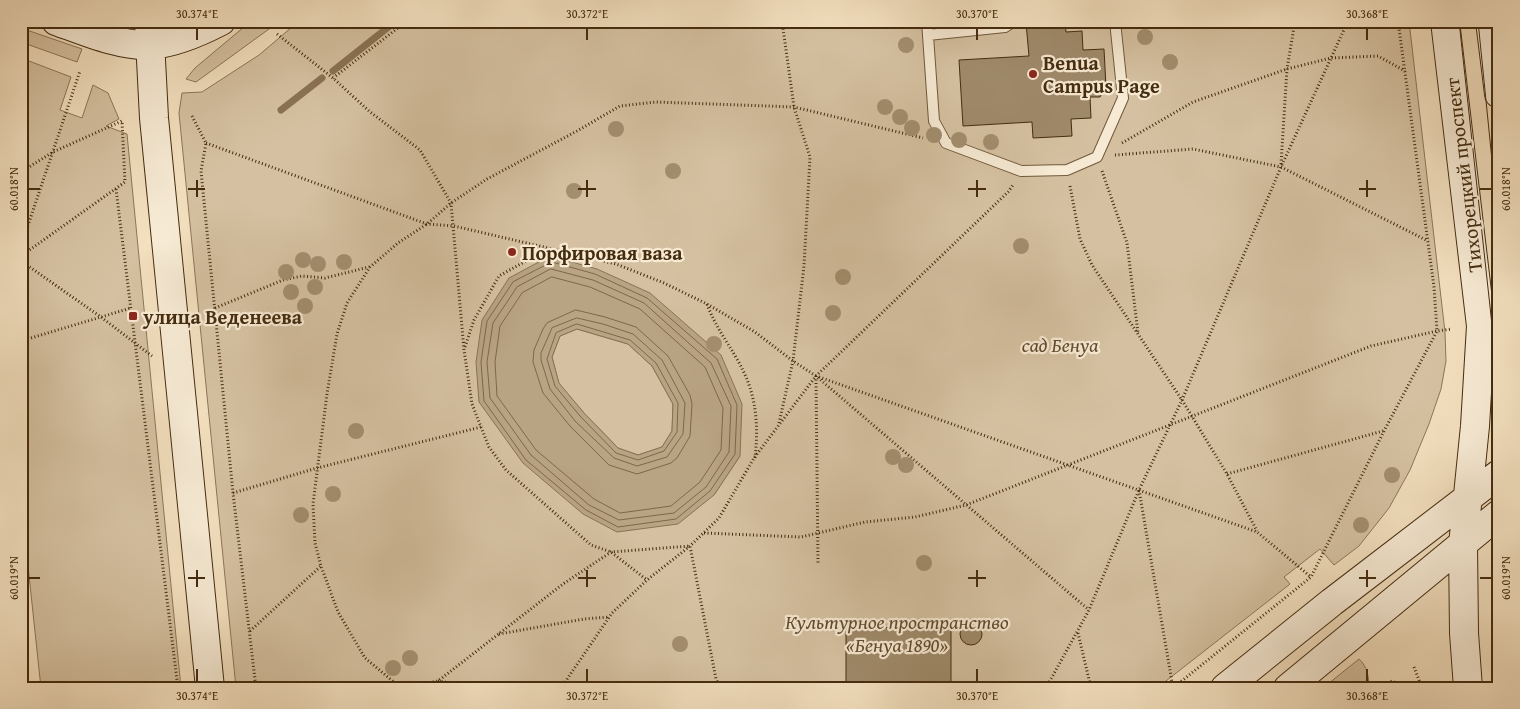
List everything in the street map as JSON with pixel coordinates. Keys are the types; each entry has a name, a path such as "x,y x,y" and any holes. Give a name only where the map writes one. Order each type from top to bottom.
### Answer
{"main road":[{"path":"56,21 123,42 150,33 194,35 221,21"},
{"name":"Тихорецкий проспект","path":"1445,21 1481,326 1475,426 1463,545 1464,633 1468,688"},
{"path":"1490,21 1499,94"},
{"path":"150,33 154,118 210,688"},
{"path":"1225,688 1332,602 1499,474"},
{"path":"1288,688 1499,514"}],"lane":[{"path":"927,21 934,121 946,143 1021,171 1067,170 1097,157 1123,98 1116,21"},
{"path":"928,35 1005,27 1014,21"}],"path":[{"path":"333,78 407,21"},
{"path":"779,426 793,361 804,266 810,157 794,107 782,21"},
{"path":"1281,167 1287,69 1295,21"},
{"path":"1046,688 1089,610 1139,490 1182,400 1281,167 1348,21"},
{"path":"1139,490 1173,688 1311,577 1437,330 1434,287 1398,21"},
{"path":"277,34 333,78 369,111 420,150 451,203 464,350 472,404 489,447 506,470 591,545 611,552 647,580"},
{"path":"1097,157 1193,102 1287,69 1331,58 1378,56 1405,71"},
{"path":"21,246 80,70"},
{"path":"486,688 438,680 402,688 365,658 338,612 321,566 315,543 313,504 327,394 337,334 347,303 370,267 398,243 427,224 451,203 487,179 620,106 656,102 794,107 946,143"},
{"path":"192,116 206,143 201,171 233,493 256,688"},
{"path":"21,172 53,152 122,121 125,182 21,256"},
{"path":"206,143 427,224 454,226 616,264 707,304 756,332 793,361 816,376 1089,610"},
{"path":"1097,157 1193,149 1281,167 1428,241"},
{"path":"1097,157 1127,243 1138,333"},
{"path":"1067,170 1080,239 1092,265 1192,416 1227,474 1257,532"},
{"path":"561,688 610,617 647,580 690,546 719,518 754,458 816,376 1008,192 1021,171"},
{"path":"116,189 178,688"},
{"path":"464,350 474,320 499,276 550,248"},
{"path":"21,261 101,317 180,377"},
{"path":"215,308 282,280 302,276 325,278 370,267"},
{"path":"707,304 713,321 748,381 757,414 757,441 754,458"},
{"path":"21,341 131,308"},
{"path":"704,533 800,537 866,522 915,517 966,505 1371,346 1452,328"},
{"path":"816,376 1257,532 1311,577"},
{"path":"816,376 818,564"},
{"path":"233,493 317,468 481,427"},
{"path":"1227,474 1384,431"},
{"path":"438,680 563,584 611,552 690,546"},
{"path":"690,546 716,679 720,688"},
{"path":"250,631 321,566"},
{"path":"498,634 584,618 610,617"},
{"path":"1078,632 1090,688"},
{"path":"1414,667 1422,688"},
{"path":"1383,688 1393,680 1397,688"}],"green space":[{"path":"251,21 280,21 196,82 186,79 195,68"},
{"name":"сад Бенуа","path":"299,21 666,21 682,25 700,21 1409,21 1445,332 1446,361 1441,389 1410,470 1389,508 1359,546 1334,565 1320,549 1284,577 1290,584 1157,688 236,688 179,113 182,93 202,92 259,55","holes":["597,269 740,456 714,495 479,402"]},
{"path":"21,28 82,49 77,62 21,42"},
{"path":"21,58 71,77 60,110 82,118 93,85 108,93 119,119 106,126 127,134 181,688 41,688 21,500"},
{"path":"577,329 628,344 652,366 673,404 672,431 662,447 638,455 618,448 559,384 552,357 560,336"},
{"path":"1359,659 1367,672 1369,688 1323,688"}],"water":[{"path":"550,256 597,269 650,293 721,355 742,404 740,456 714,495 678,524 617,532 583,514 523,463 479,402 476,362 482,320 509,278","holes":["577,329 628,344 652,366 673,404 672,431 662,447 638,455 618,448 584,413 559,383 552,357 560,336"]}],"building":[{"name":"Benua Campus Page","path":"1065,21 1066,32 1082,31 1083,50 1104,49 1106,87 1100,97 1090,97 1091,118 1071,119 1072,136 1033,138 1032,122 963,126 959,60 1029,56 1026,23"},
{"path":"971,623 979,626 982,634 979,642 971,645 963,642 960,634 963,626"},
{"path":"951,627 951,688 846,688 846,628"}],"waterway":[{"path":"333,71 396,21"},
{"path":"281,110 322,78"}],"tram line":[{"path":"99,21 143,28 166,27 187,21"},
{"path":"1459,21 1492,325 1499,453"},
{"path":"1478,21 1499,230"}],"place":[{"name":"Benua Campus Page","path":"1033,74"},
{"name":"Порфировая ваза","path":"512,252"},
{"name":"улица Веденеева","path":"133,316"}],"park label":[{"name":"Культурное пространство «Бенуа 1890»","path":"897,632"}]}
